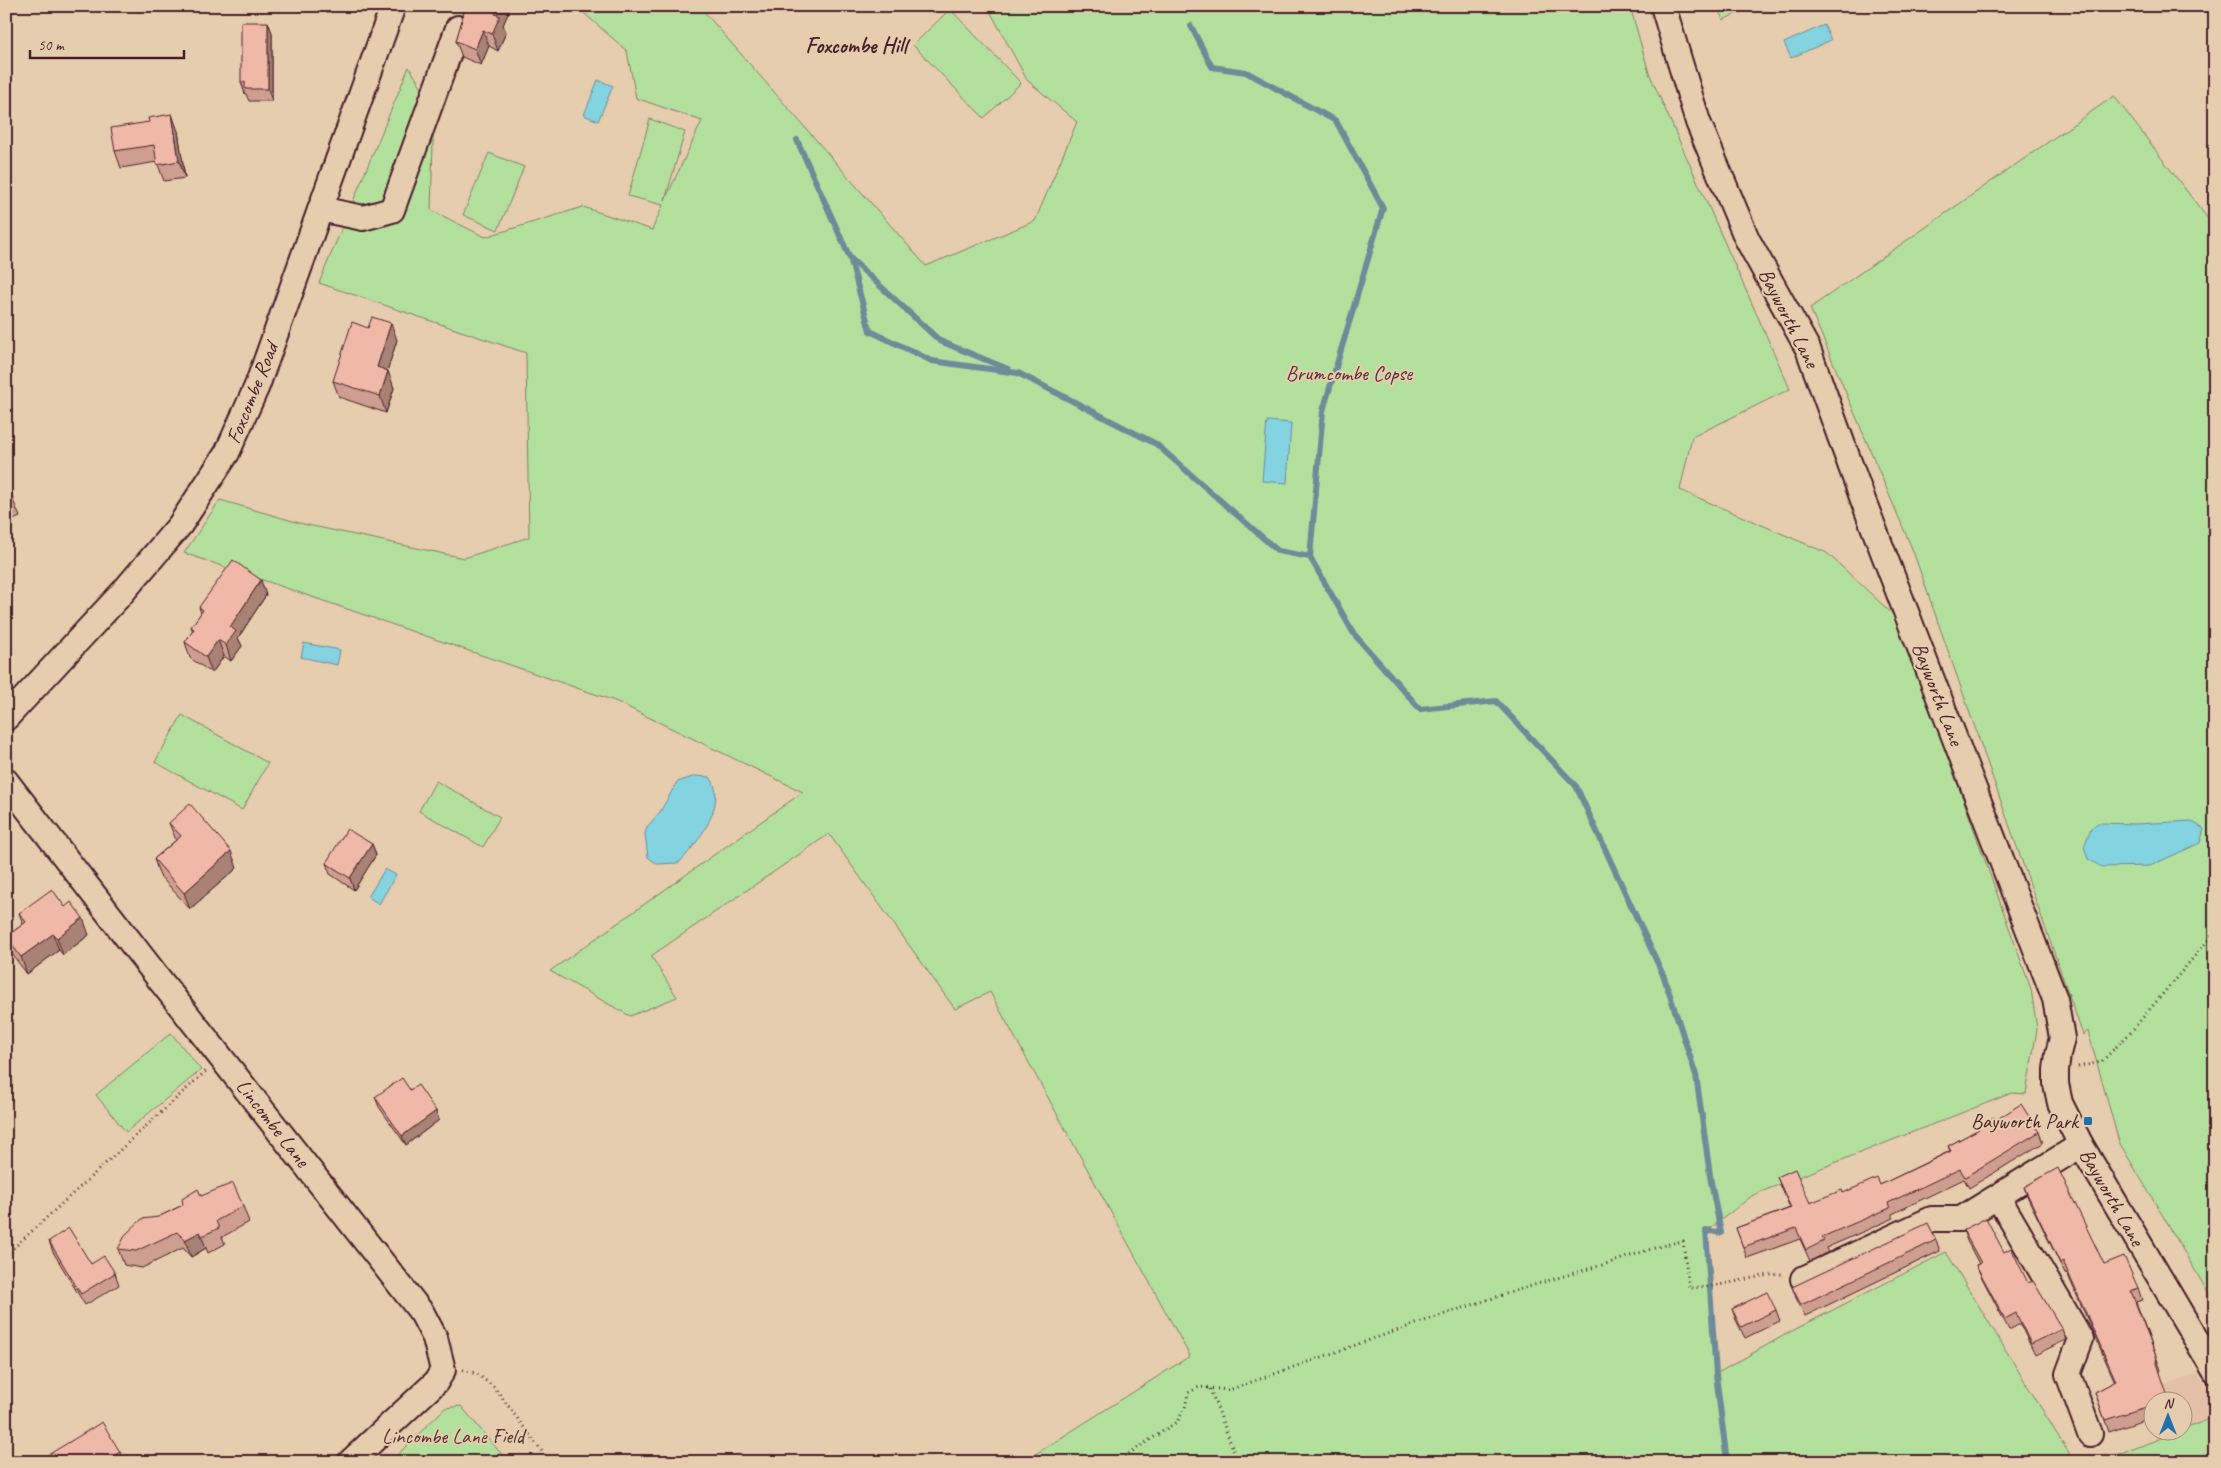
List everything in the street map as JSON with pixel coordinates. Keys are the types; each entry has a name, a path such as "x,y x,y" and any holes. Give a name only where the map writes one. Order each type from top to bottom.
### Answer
{"street":[{"name":"Foxcombe Road","path":"6,718 122,593 180,525 227,453 257,386 393,6"},
{"name":"Bayworth Lane","path":"1663,6 1698,122 1747,239 1808,349 1863,500 2055,999 2062,1038 2056,1070 2056,1084 2060,1103 2081,1144 2215,1371"},
{"path":"320,209 363,218 392,210 458,28"},
{"name":"Lincombe Lane","path":"6,781 422,1313 435,1338 443,1370"},
{"path":"1803,1279 1932,1220 1961,1219 2081,1144"},
{"path":"1998,1197 2081,1339 2068,1374 2090,1434"},
{"path":"350,1462 436,1382 443,1370"}],"path":[{"path":"2056,1070 2101,1062 2129,1034 2215,932"},
{"path":"6,1255 221,1057"},
{"path":"1116,1462 1177,1422 1185,1408 1188,1393 1199,1386 1210,1389 1229,1390 1556,1278 1628,1258 1658,1246 1683,1241 1689,1288 1716,1287 1771,1274 1785,1274 1803,1279"},
{"path":"443,1370 461,1370 477,1374 494,1387 550,1462"},
{"path":"1210,1389 1238,1462"}],"shaded area":[{"path":"2198,1374 2215,1400 2215,1417 2194,1426 2194,1390 2148,1390"},
{"path":"2144,1391 2144,1407 2139,1393"}],"green space":[{"name":"Brumcombe Copse","path":"576,6 699,6 926,266 1035,221 1077,122 1027,80 989,9 996,6 1630,6 1649,73 1790,389 1692,437 1680,490 1827,553 1899,620 2031,989 2037,1029 2026,1094 2012,1093 1753,1195 1706,1230 1716,1374 1790,1332 1946,1252 2074,1462 1023,1462 1190,1356 990,992 955,1009 829,834 651,956 677,997 630,1016 550,971 803,792 615,701 184,553 220,500 303,524 464,558 529,537 526,353 319,283 409,67 434,107 431,210 485,237 583,207 652,230 663,205 628,196 650,119 685,132 665,200 702,121 636,98 627,51"},
{"path":"1717,6 1753,6 1723,20"},
{"path":"950,9 1021,83 984,118 913,45"},
{"path":"2114,96 2215,228 2215,1304 2119,1142 2088,1031 2083,1035 1913,551 1810,308"},
{"path":"489,153 524,167 498,230 463,215"},
{"path":"182,715 268,763 242,810 155,762"},
{"path":"436,781 500,817 483,847 419,811"},
{"path":"171,1033 201,1070 126,1132 96,1095"},
{"name":"Lincombe Lane Field","path":"461,1406 508,1462 390,1462 445,1408"},
{"path":"2215,1417 2215,1462 2100,1462 2156,1440 2194,1440 2194,1425"}],"water":[{"path":"1824,25 1831,40 1791,58 1784,43"},
{"path":"598,80 613,86 598,121 584,115"},
{"path":"1267,421 1291,423 1287,483 1262,481"},
{"path":"304,643 340,650 337,665 301,657"},
{"path":"696,776 710,777 715,787 716,799 708,823 702,834 679,863 657,864 648,857 645,834 647,827 660,812 677,782"},
{"path":"2191,821 2204,829 2200,843 2150,866 2102,867 2088,859 2084,847 2091,828 2098,823 2136,824"},
{"path":"385,869 396,875 379,904 368,897"}],"building":[{"path":"464,6 498,6 495,14 500,16 492,34 483,30 475,49 456,41 465,9"},
{"path":"241,22 268,22 268,89 245,89 245,82 241,82"},
{"path":"172,114 179,161 157,165 154,145 115,151 111,128 149,122 148,118"},
{"path":"372,317 391,323 377,367 388,371 380,396 333,381 352,322 368,328"},
{"path":"6,483 14,500 6,503"},
{"path":"233,560 261,580 230,627 236,631 226,645 218,640 206,657 185,642 194,629 191,627 203,610 199,607"},
{"path":"190,804 231,851 184,893 154,859 181,836 169,823"},
{"path":"347,829 372,844 350,878 326,863"},
{"path":"52,889 65,907 71,902 83,918 57,938 53,934 21,957 6,937 26,922 19,913"},
{"path":"402,1078 410,1090 418,1085 436,1111 402,1136 375,1097"},
{"path":"2021,1104 2039,1132 1965,1177 1960,1169 1888,1203 1890,1208 1822,1237 1824,1241 1806,1250 1796,1228 1743,1247 1736,1228 1791,1208 1777,1177 1795,1169 1810,1203 1842,1190 1843,1193 1877,1178 1880,1185 1951,1151 1948,1146 1979,1129 1977,1127 1994,1117 1996,1120"},
{"path":"2058,1168 2104,1264 2124,1256 2138,1288 2131,1291 2157,1359 2166,1390 2144,1390 2144,1408 2105,1420 2095,1392 2116,1381 2063,1261 2060,1263 2024,1187"},
{"path":"233,1183 243,1206 216,1221 219,1228 202,1236 200,1232 185,1240 177,1232 136,1251 118,1249 126,1234 142,1219 158,1217 183,1205 182,1199 198,1189 201,1196"},
{"path":"1986,1218 2004,1252 2011,1248 2028,1283 2033,1281 2062,1329 2031,1344 2016,1313 2005,1319 1976,1265 1981,1263 1963,1230"},
{"path":"1928,1223 1936,1240 1801,1305 1792,1287"},
{"path":"69,1228 91,1264 104,1256 115,1273 81,1294 49,1241"},
{"path":"1767,1292 1776,1310 1741,1327 1732,1309"},
{"path":"102,1422 120,1452 103,1462 47,1462 51,1460 48,1455"}],"waterway":[{"path":"1191,26 1212,67 1246,72 1336,121 1383,208 1323,411 1310,557 1354,634 1420,709 1496,701 1576,786 1664,977 1696,1075 1711,1182 1721,1233 1706,1230 1716,1375 1727,1462"},
{"path":"797,140 850,258 870,331 932,361 1018,373 1156,444 1278,551 1310,557"},
{"path":"851,259 940,341 1008,369"}],"place":[{"name":"Bayworth Park","path":"2088,1121"}],"district":[{"name":"Foxcombe Hill","path":"856,46"}]}
